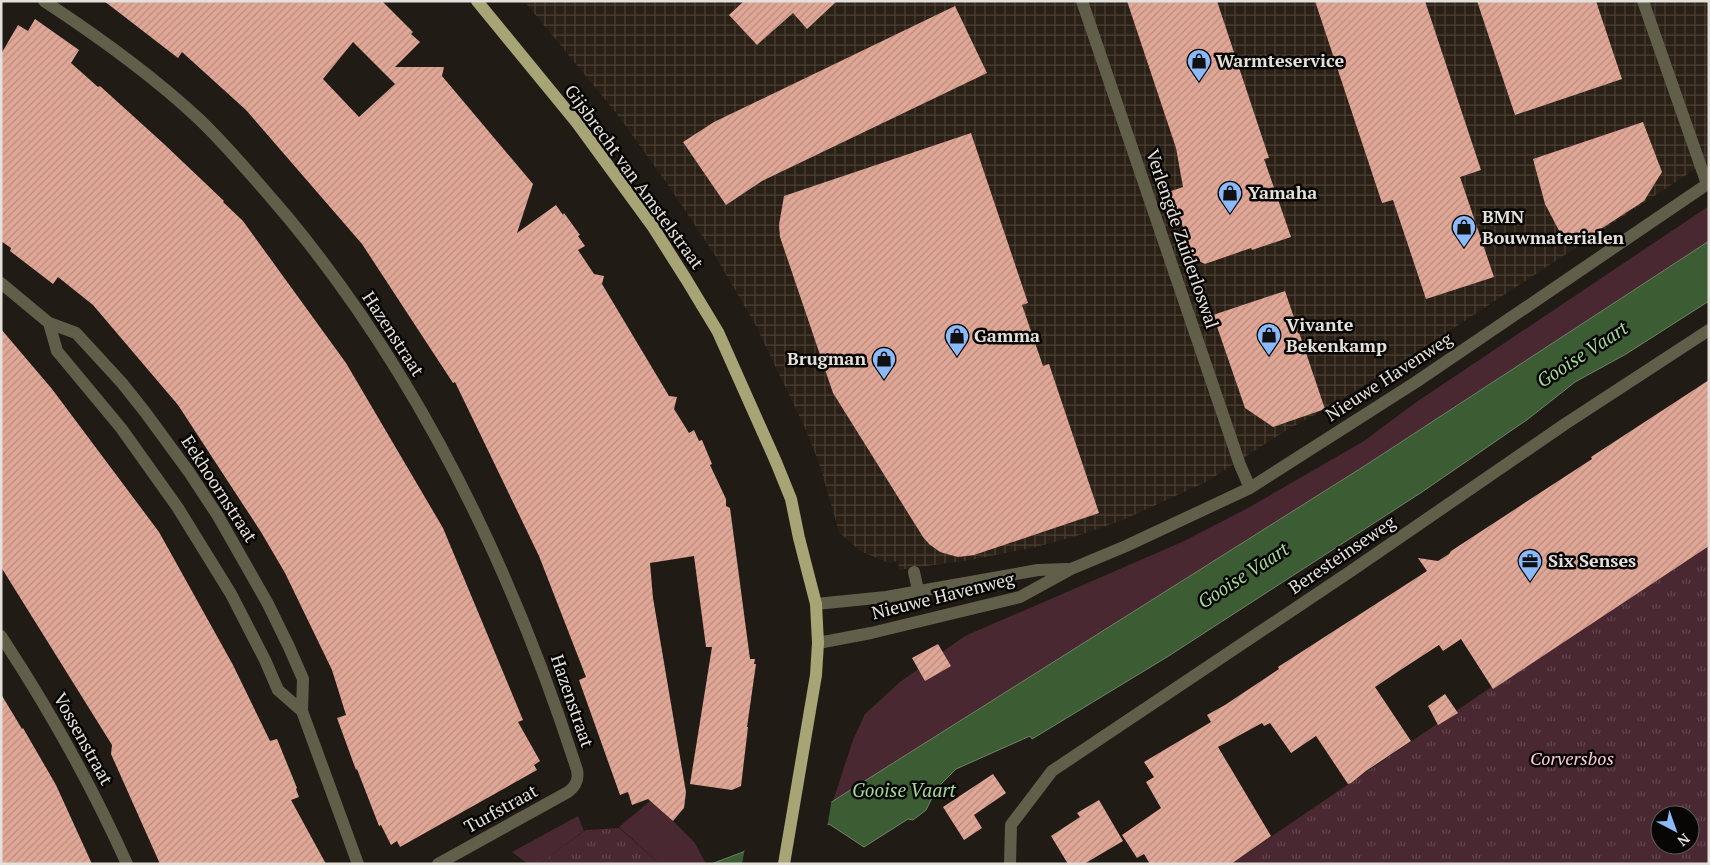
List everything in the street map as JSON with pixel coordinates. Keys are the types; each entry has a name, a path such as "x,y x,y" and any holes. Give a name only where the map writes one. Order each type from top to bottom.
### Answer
{"main road":[{"name":"Gijsbrecht van Amstelstraat","path":"477,1 578,123 653,227 718,332 776,462 790,499 816,604 818,643 816,675 784,864"}],"street":[{"name":"Hazenstraat","path":"44,1 137,66 199,120 266,191 310,244 353,303 394,364 428,421 461,482 490,542 543,671 577,770 578,781"},
{"name":"Verlengde Zuiderloswal","path":"1082,1 1240,465 1250,488"},
{"path":"1642,1 1708,183"},
{"name":"Nieuwe Havenweg","path":"818,643 871,633 1020,596 1071,569 1126,546 1250,488 1416,382 1708,183"},
{"name":"Eekhoornstraat","path":"1,283 49,323 76,333 122,384 145,412 199,487 244,560 290,647 303,679 302,711 358,864"},
{"name":"Eekhoornstraat","path":"49,323 57,351 121,428 178,508 231,594 265,660 278,690 302,711"},
{"name":"Beresteinseweg","path":"1010,864 1011,825 1052,771 1351,571 1565,424 1709,330"},
{"name":"Nieuwe Havenweg","path":"816,604 865,600 1038,570 1071,569"},
{"path":"914,572 918,590"},
{"name":"Vossenstraat","path":"1,636 31,681 72,751 92,788 127,864"},
{"name":"Turfstraat","path":"438,864 568,792 578,781"}],"shaded area":[{"path":"524,1 1709,1 1709,160 1399,364 1285,431 1206,482 1123,520 1080,535 1036,547 970,560 898,570 899,561 888,563 860,551 839,532 819,463 805,428 756,326 713,252 617,114"}],"green space":[{"path":"1709,206 1709,241 1366,465 833,801 853,740 865,714 900,682 965,636 1182,542 1248,508 1364,441 1415,403"},
{"name":"Corversbos","path":"1709,539 1709,864 1231,864"},
{"path":"650,801 695,843 706,864 660,864 619,827"},
{"path":"578,816 584,831 539,864 528,864 512,852"},
{"path":"619,828 660,864 539,864 586,830"}],"water":[{"name":"Gooise Vaart","path":"1709,241 1709,301 1626,354 1575,382 1528,419 1422,492 1167,657 1032,739 1030,736 956,769 933,792 934,794 926,810 913,820 908,819 864,847 829,824 754,864 711,864 743,852 833,801 1366,465"}],"pier":[{"name":"Gooise Vaart","path":"832,798 827,828 760,864 742,864 745,848"}],"building":[{"path":"104,1 382,1 413,32 411,34 420,42 395,67 444,67 442,76 533,184 517,233 556,205 563,215 564,213 580,235 578,236 585,246 578,250 594,274 604,276 602,284 669,396 677,397 674,409 689,433 694,430 699,441 702,440 712,464 710,465 726,499 726,506 730,508 750,659 755,659 754,664 756,664 741,786 732,790 690,784 712,647 706,647 694,556 650,563 653,598 686,792 684,808 673,821 648,799 632,805 628,792 620,795 579,680 586,677 539,556 455,382 453,383 362,244 246,110 182,52 178,58","holes":["353,42 395,84 359,117 323,79"]},
{"path":"744,1 837,1 807,29 793,13 757,45 729,15"},
{"path":"1127,1 1217,1 1269,158 1264,159 1291,237 1205,264 1193,258 1181,221 1178,222 1168,192 1183,187 1176,148"},
{"path":"1315,1 1425,1 1481,170 1460,177 1494,277 1426,299 1393,200 1382,203"},
{"path":"1477,1 1596,1 1622,79 1515,115"},
{"path":"955,6 987,73 762,181 726,205 683,142 714,122"},
{"path":"35,19 79,50 71,63 98,87 100,86 164,144 243,221 346,363 443,528 523,720 518,722 540,761 534,765 537,770 400,847 397,841 391,845 381,825 379,826 337,718 346,715 332,670 285,573 261,532 178,405 93,305 58,277 53,284 10,251 11,248 1,241 1,54 18,25 28,31"},
{"path":"1643,122 1662,172 1644,201 1576,245 1564,240 1545,204 1533,159"},
{"path":"971,133 1028,303 1022,305 1043,366 1049,364 1099,513 974,555 958,557 940,552 923,537 833,393 780,237 779,225 784,196"},
{"path":"1285,291 1325,409 1273,427 1245,408 1213,315"},
{"path":"1,329 52,389 159,532 233,665 270,741 277,739 297,788 299,797 291,800 326,864 160,864 111,754 112,745 1,567"},
{"path":"1709,380 1709,546 1493,689 1461,639 1443,651 1439,645 1402,669 1375,687 1411,741 1351,783 1348,784 1316,736 1291,753 1270,723 1264,726 1262,723 1218,747 1271,836 1231,864 1150,864 1144,854 1137,858 1122,835 1161,808 1146,782 1154,777 1144,762 1211,722 1207,715 1427,571 1418,558 1438,561 1592,459 1591,457"},
{"path":"938,644 951,666 925,681 912,658"},
{"path":"1,694 56,785 92,864 1,864"},
{"path":"1445,694 1458,713 1438,725 1428,706"},
{"path":"993,774 1006,793 974,815 982,828 964,840 943,807"},
{"path":"1099,800 1123,841 1084,864 1068,864 1051,836 1080,817 1077,813"}],"place":[{"name":"Warmteservice","path":"1199,82"},
{"name":"Yamaha","path":"1230,214"},
{"name":"BMN Bouwmaterialen","path":"1464,248"},
{"name":"Vivante Bekenkamp","path":"1269,356"},
{"name":"Gamma","path":"957,357"},
{"name":"Brugman","path":"884,380"},
{"name":"Six Senses","path":"1530,582"}]}
